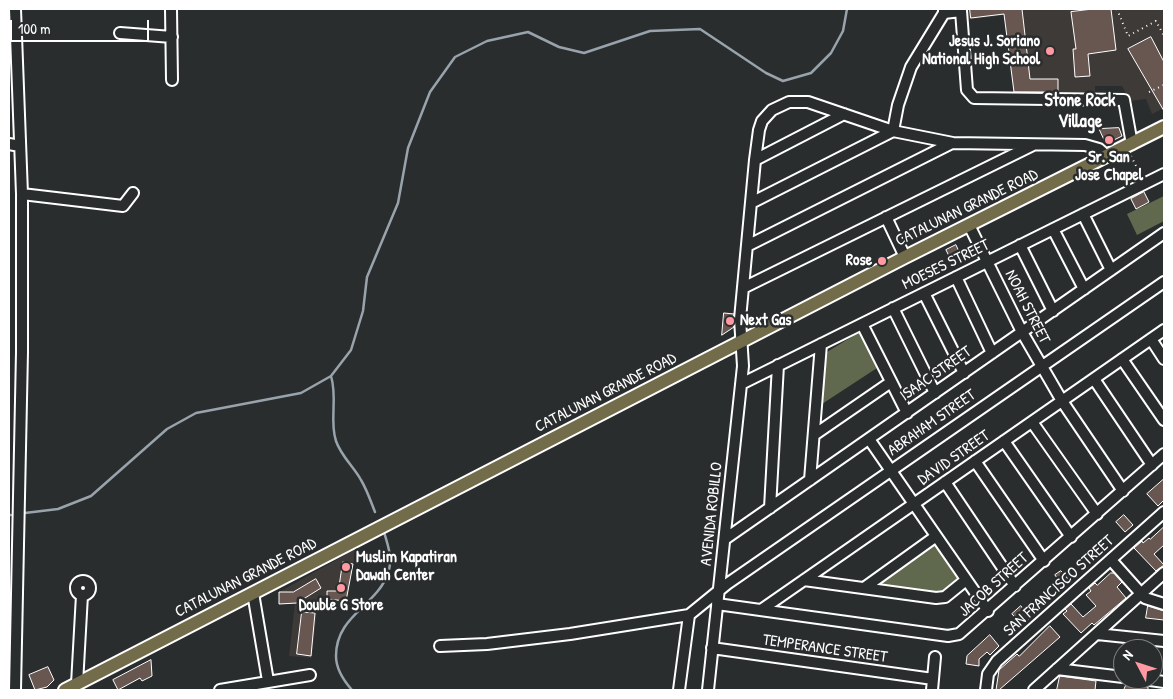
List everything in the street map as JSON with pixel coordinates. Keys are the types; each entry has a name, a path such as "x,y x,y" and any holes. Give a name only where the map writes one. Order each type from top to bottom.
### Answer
{"main road":[{"name":"CATALUNAN GRANDE ROAD","path":"64,690 905,257 1108,157 1164,127"}],"street":[{"path":"15,9 13,79 20,146 22,194 22,352 15,690"},
{"path":"172,9 172,80"},
{"path":"751,203 893,131 898,105 911,67 944,11 961,11 967,90 974,98 1124,100 1129,146"},
{"path":"120,33 172,37"},
{"name":"AVENIDA ROBILLO","path":"708,690 741,384 743,340 740,319 755,160 762,121 772,110 799,101 818,104 893,131 953,143 1036,143 1093,147 1108,157"},
{"path":"755,160 844,114"},
{"path":"747,246 953,143"},
{"path":"743,288 1036,143"},
{"path":"9,144 20,146"},
{"name":"MOESES STREET","path":"741,384 1164,174"},
{"path":"22,194 123,206 127,204 133,194"},
{"path":"1083,214 1111,270"},
{"path":"886,217 905,257"},
{"name":"NOAH STREET","path":"969,225 1022,332 1062,401 1123,490"},
{"path":"1053,228 1084,290"},
{"name":"ISAAC STREET","path":"725,540 1164,234"},
{"path":"1020,245 1053,311"},
{"path":"956,277 992,353"},
{"name":"ABRAHAM STREET","path":"689,615 718,590 1164,282"},
{"path":"924,293 964,373"},
{"path":"894,308 935,393"},
{"path":"862,324 907,413"},
{"name":"DAVID STREET","path":"761,610 1164,330"},
{"path":"1151,339 1164,358"},
{"path":"810,480 821,344"},
{"path":"1122,359 1164,420"},
{"path":"770,508 778,365"},
{"path":"1094,379 1152,465"},
{"path":"814,435 891,382"},
{"path":"1032,422 1097,514"},
{"path":"869,439 988,611"},
{"path":"1004,441 1071,537"},
{"name":"JACOB STREET","path":"717,604 948,636 964,632 1164,454"},
{"path":"975,461 1044,561"},
{"path":"944,482 1015,586"},
{"name":"SAN FRANCISCO STREET","path":"986,690 988,674 993,665 1164,512"},
{"path":"864,588 936,537"},
{"path":"1111,560 1141,594 1150,600 1164,604"},
{"path":"1034,690 1164,573"},
{"path":"804,580 941,598 966,580"},
{"path":"253,593 268,682"},
{"path":"77,684 82,595"},
{"path":"440,646 506,642 689,615 679,690"},
{"path":"1097,634 1164,642"},
{"name":"TEMPERANCE STREET","path":"712,648 933,679"},
{"path":"932,690 935,657"},
{"path":"1057,669 1113,676"},
{"path":"220,690 310,675"}],"path":[{"path":"1117,9 1128,36 1156,21 1164,36"},
{"path":"1149,92 1164,85"},
{"path":"1129,146 1145,183"}],"shaded area":[{"path":"964,9 1164,9 1164,108 1152,114 1146,99 1130,101 1122,86 1095,86 1095,94 1014,97 1004,15 966,20"},
{"path":"356,549 345,607 317,608 312,658 289,656 295,604 279,604 279,592"}],"green space":[{"path":"1164,196 1164,221 1137,235 1127,214"},
{"path":"858,333 862,334 877,368 822,404 827,352"},
{"path":"933,544 937,546 958,577 949,588 943,592 936,593 877,586"}],"building":[{"path":"970,9 1022,9 1030,79 1058,79 1058,92 1014,92 1004,14 971,18"},
{"path":"1111,9 1116,50 1088,54 1090,76 1075,77 1073,49 1076,49 1071,12"},
{"path":"1151,37 1164,62 1164,111 1128,49"},
{"name":"Sr. San Jose Chapel","path":"1119,128 1122,136 1106,144 1099,129"},
{"path":"1144,192 1149,202 1136,209 1131,199"},
{"path":"956,245 961,256 951,260 946,250"},
{"name":"Next Gas","path":"724,313 734,314 734,327 722,335"},
{"path":"1164,479 1164,500 1158,506 1147,494"},
{"path":"1124,515 1133,525 1125,532 1116,522"},
{"path":"1164,527 1164,545 1154,554 1164,565 1156,571 1134,548 1142,541 1143,543 1150,539"},
{"path":"343,562 353,564 346,601 327,599 327,591 338,591"},
{"path":"1061,571 1069,580 1061,587 1055,580 1057,578 1055,575"},
{"path":"1111,573 1114,573 1122,582 1117,587 1126,598 1094,625 1092,623 1081,633 1063,614 1067,611 1065,609 1071,604 1083,617 1096,606 1086,595 1091,591 1089,588 1095,583 1097,585"},
{"path":"316,579 321,588 297,603 279,604 279,592 293,592"},
{"path":"1021,606 1030,618 1022,625 1012,614"},
{"path":"1148,606 1164,611 1164,620 1146,618"},
{"path":"302,612 315,613 311,656 297,654"},
{"path":"1050,626 1060,637 999,690 996,690 999,670 1017,654 1019,656"},
{"path":"990,635 999,646 990,655 987,652 979,659 979,666 966,664 967,656"},
{"path":"151,660 152,676 142,681 140,678 118,690 113,680"},
{"path":"48,667 54,680 47,687 35,690 29,675"},
{"path":"1060,676 1096,681 1095,690 1057,690"},
{"path":"1124,689 1148,689 1148,690"}],"waterway":[{"path":"25,513 58,509 91,496 167,429 196,413 301,393 331,376 351,350 363,311 367,277 398,203 408,148 430,92 455,57 487,41 528,32 559,47 584,53 650,31 700,29 766,73 783,81 811,73 831,53 843,31 847,9"},
{"path":"331,376 334,393 333,425 336,441 341,452 363,484 375,512"},
{"path":"352,690 343,678 337,665 338,642 350,620 375,594 383,584 388,573 390,557 384,532"}],"place":[{"name":"Jesus J. Soriano National High School","path":"1050,51"},
{"name":"Sr. San Jose Chapel","path":"1109,140"},
{"name":"Rose","path":"882,261"},
{"name":"Next Gas","path":"730,321"},
{"name":"Muslim Kapatiran Dawah Center","path":"346,567"},
{"name":"Double G Store","path":"341,588"}],"district":[{"name":"Stone Rock Village","path":"1080,111"}]}
